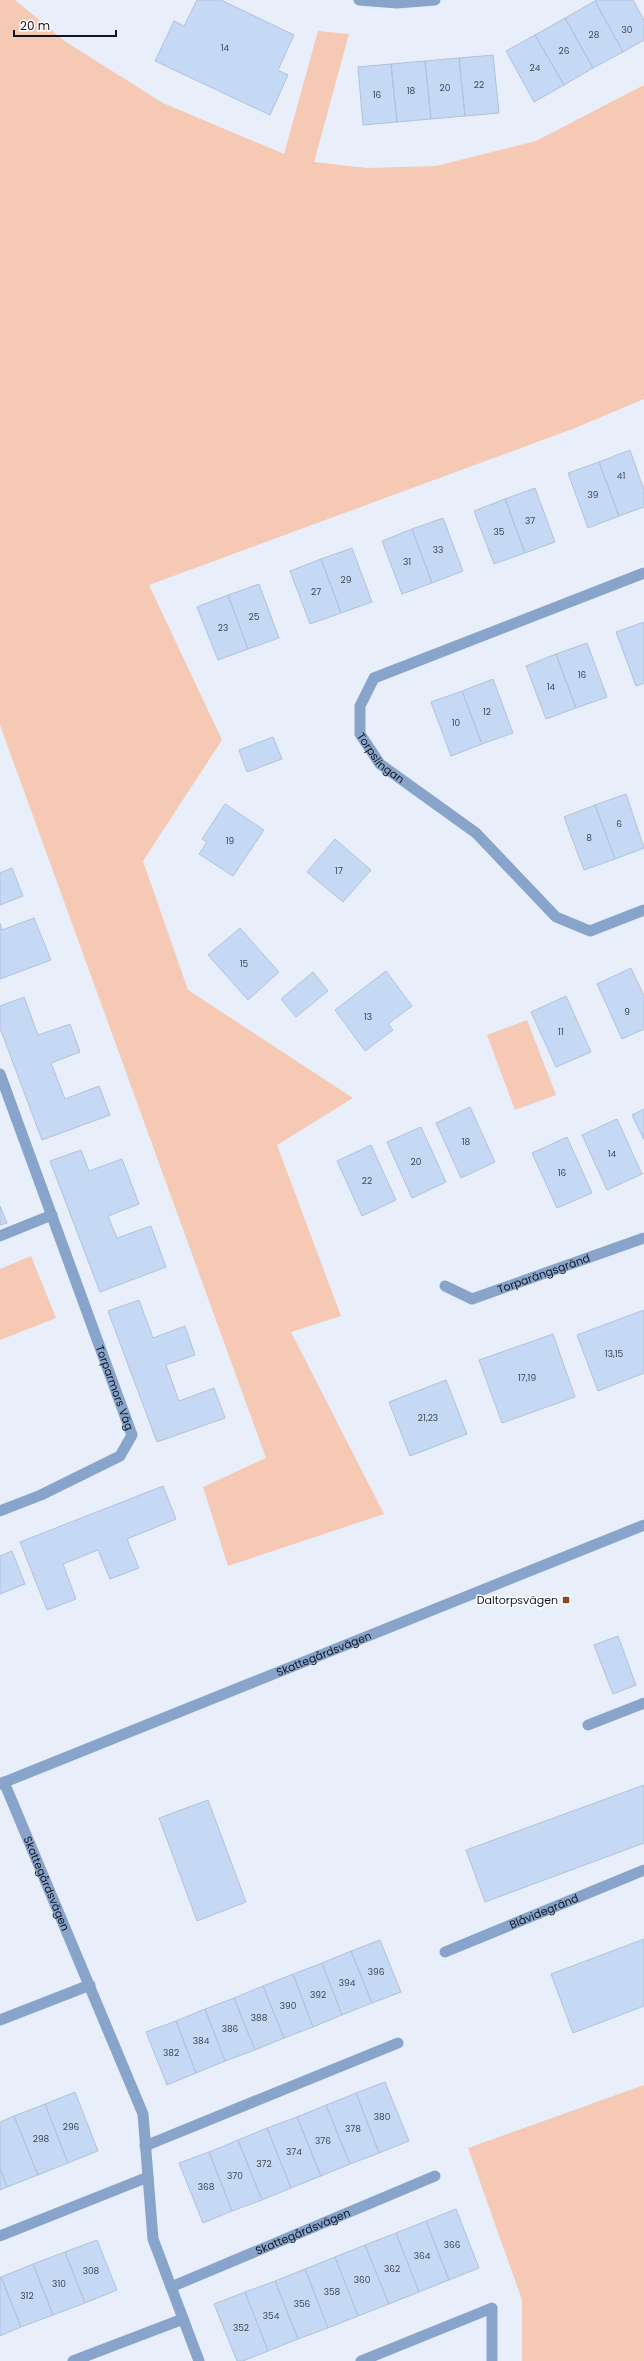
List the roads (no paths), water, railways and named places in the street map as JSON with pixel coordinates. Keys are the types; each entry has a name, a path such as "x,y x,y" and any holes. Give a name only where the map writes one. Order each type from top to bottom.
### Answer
{"street":[{"path":"359,0 397,3 435,0"},
{"name":"Torpslingan","path":"644,573 374,678 360,706 360,734 380,764 476,833 556,917 590,932 644,910"},
{"name":"Torparmors Väg","path":"0,1074 132,1435 120,1456 41,1495 0,1511"},
{"path":"0,1236 52,1215"},
{"name":"Torparängsgränd","path":"445,1286 472,1299 644,1238"},
{"name":"Skattegårdsvägen","path":"199,2361 153,2239 143,2114 90,1985 2,1783 644,1525"},
{"path":"588,1724 644,1703"},
{"name":"Blåvidegränd","path":"444,1952 644,1870"},
{"path":"0,2020 90,1985"},
{"path":"145,2146 398,2043"},
{"name":"Skattegårdsvägen","path":"171,2287 435,2176"},
{"path":"0,2236 148,2177"},
{"path":"361,2361 492,2308 492,2361"},
{"path":"73,2361 183,2319"}],"place":[{"name":"Daltorpsvägen","path":"566,1600"}]}
